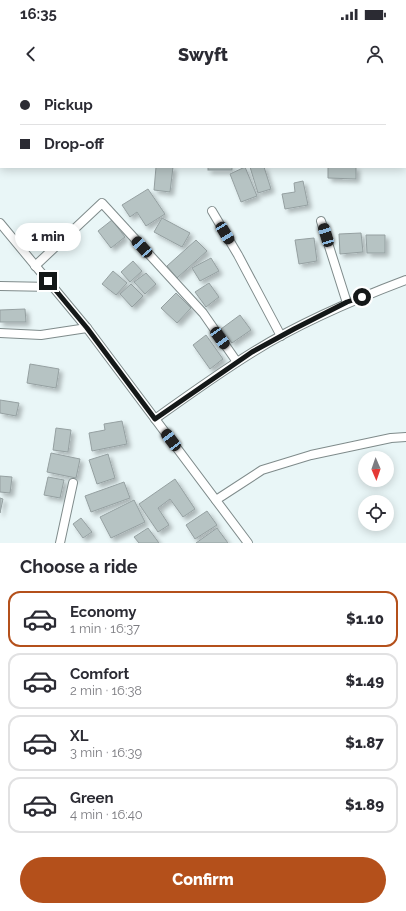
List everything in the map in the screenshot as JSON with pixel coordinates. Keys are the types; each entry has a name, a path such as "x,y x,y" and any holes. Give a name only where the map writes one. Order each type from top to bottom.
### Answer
{"street":[{"path":"35,266 102,203 203,313 237,362"},
{"path":"212,211 238,255 281,336"},
{"path":"322,221 347,302"},
{"path":"0,223 87,328 248,543"},
{"path":"155,419 252,352 347,302 406,280"},
{"path":"0,286 53,287"},
{"path":"0,333 41,335 87,328"},
{"path":"216,500 262,470 311,455 406,437"},
{"path":"60,543 72,483"}],"building":[{"path":"156,168 173,168 170,192 154,190"},
{"path":"208,168 232,168 232,170 208,170"},
{"path":"245,168 257,196 241,202 230,174"},
{"path":"250,168 264,168 271,189 258,193"},
{"path":"328,168 356,168 356,179 328,178"},
{"path":"303,181 308,205 285,209 282,194 295,192 294,183"},
{"path":"148,189 165,214 146,226 137,212 130,217 122,205"},
{"path":"162,218 190,233 182,247 154,232"},
{"path":"112,220 125,237 111,248 98,231"},
{"path":"361,233 363,252 340,254 339,234"},
{"path":"366,235 385,235 385,253 367,253"},
{"path":"314,238 317,261 299,264 295,240"},
{"path":"196,240 207,251 177,278 167,266"},
{"path":"211,258 219,271 200,281 192,268"},
{"path":"133,261 142,271 130,282 121,272"},
{"path":"113,271 127,283 116,295 102,284"},
{"path":"146,273 156,284 145,294 134,282"},
{"path":"209,283 219,297 206,307 195,292"},
{"path":"131,284 143,296 132,307 120,294"},
{"path":"176,293 191,308 177,323 161,308"},
{"path":"25,309 26,322 0,322 0,310"},
{"path":"240,315 251,330 232,343 221,329"},
{"path":"206,335 223,359 210,369 193,345"},
{"path":"30,364 59,369 56,388 27,383"},
{"path":"0,400 19,403 16,416 0,413"},
{"path":"122,421 127,444 92,451 89,433 105,430 104,424"},
{"path":"56,428 71,430 68,452 53,450"},
{"path":"51,453 80,459 76,478 47,472"},
{"path":"108,454 115,478 97,484 89,460"},
{"path":"0,476 12,477 10,493 0,492"},
{"path":"48,477 64,480 60,498 44,495"},
{"path":"175,479 195,509 183,517 170,499 158,508 169,525 158,532 139,504"},
{"path":"124,482 130,498 91,512 85,496"},
{"path":"0,498 3,499 0,513"},
{"path":"134,500 145,522 111,538 100,517"},
{"path":"207,511 217,525 195,539 186,525"},
{"path":"81,518 92,532 83,538 73,524"},
{"path":"148,528 159,543 139,543 134,537"},
{"path":"217,528 228,543 196,543"}],"route":[{"path":"48,281 87,328 155,419 252,352 347,302 362,297"}]}
